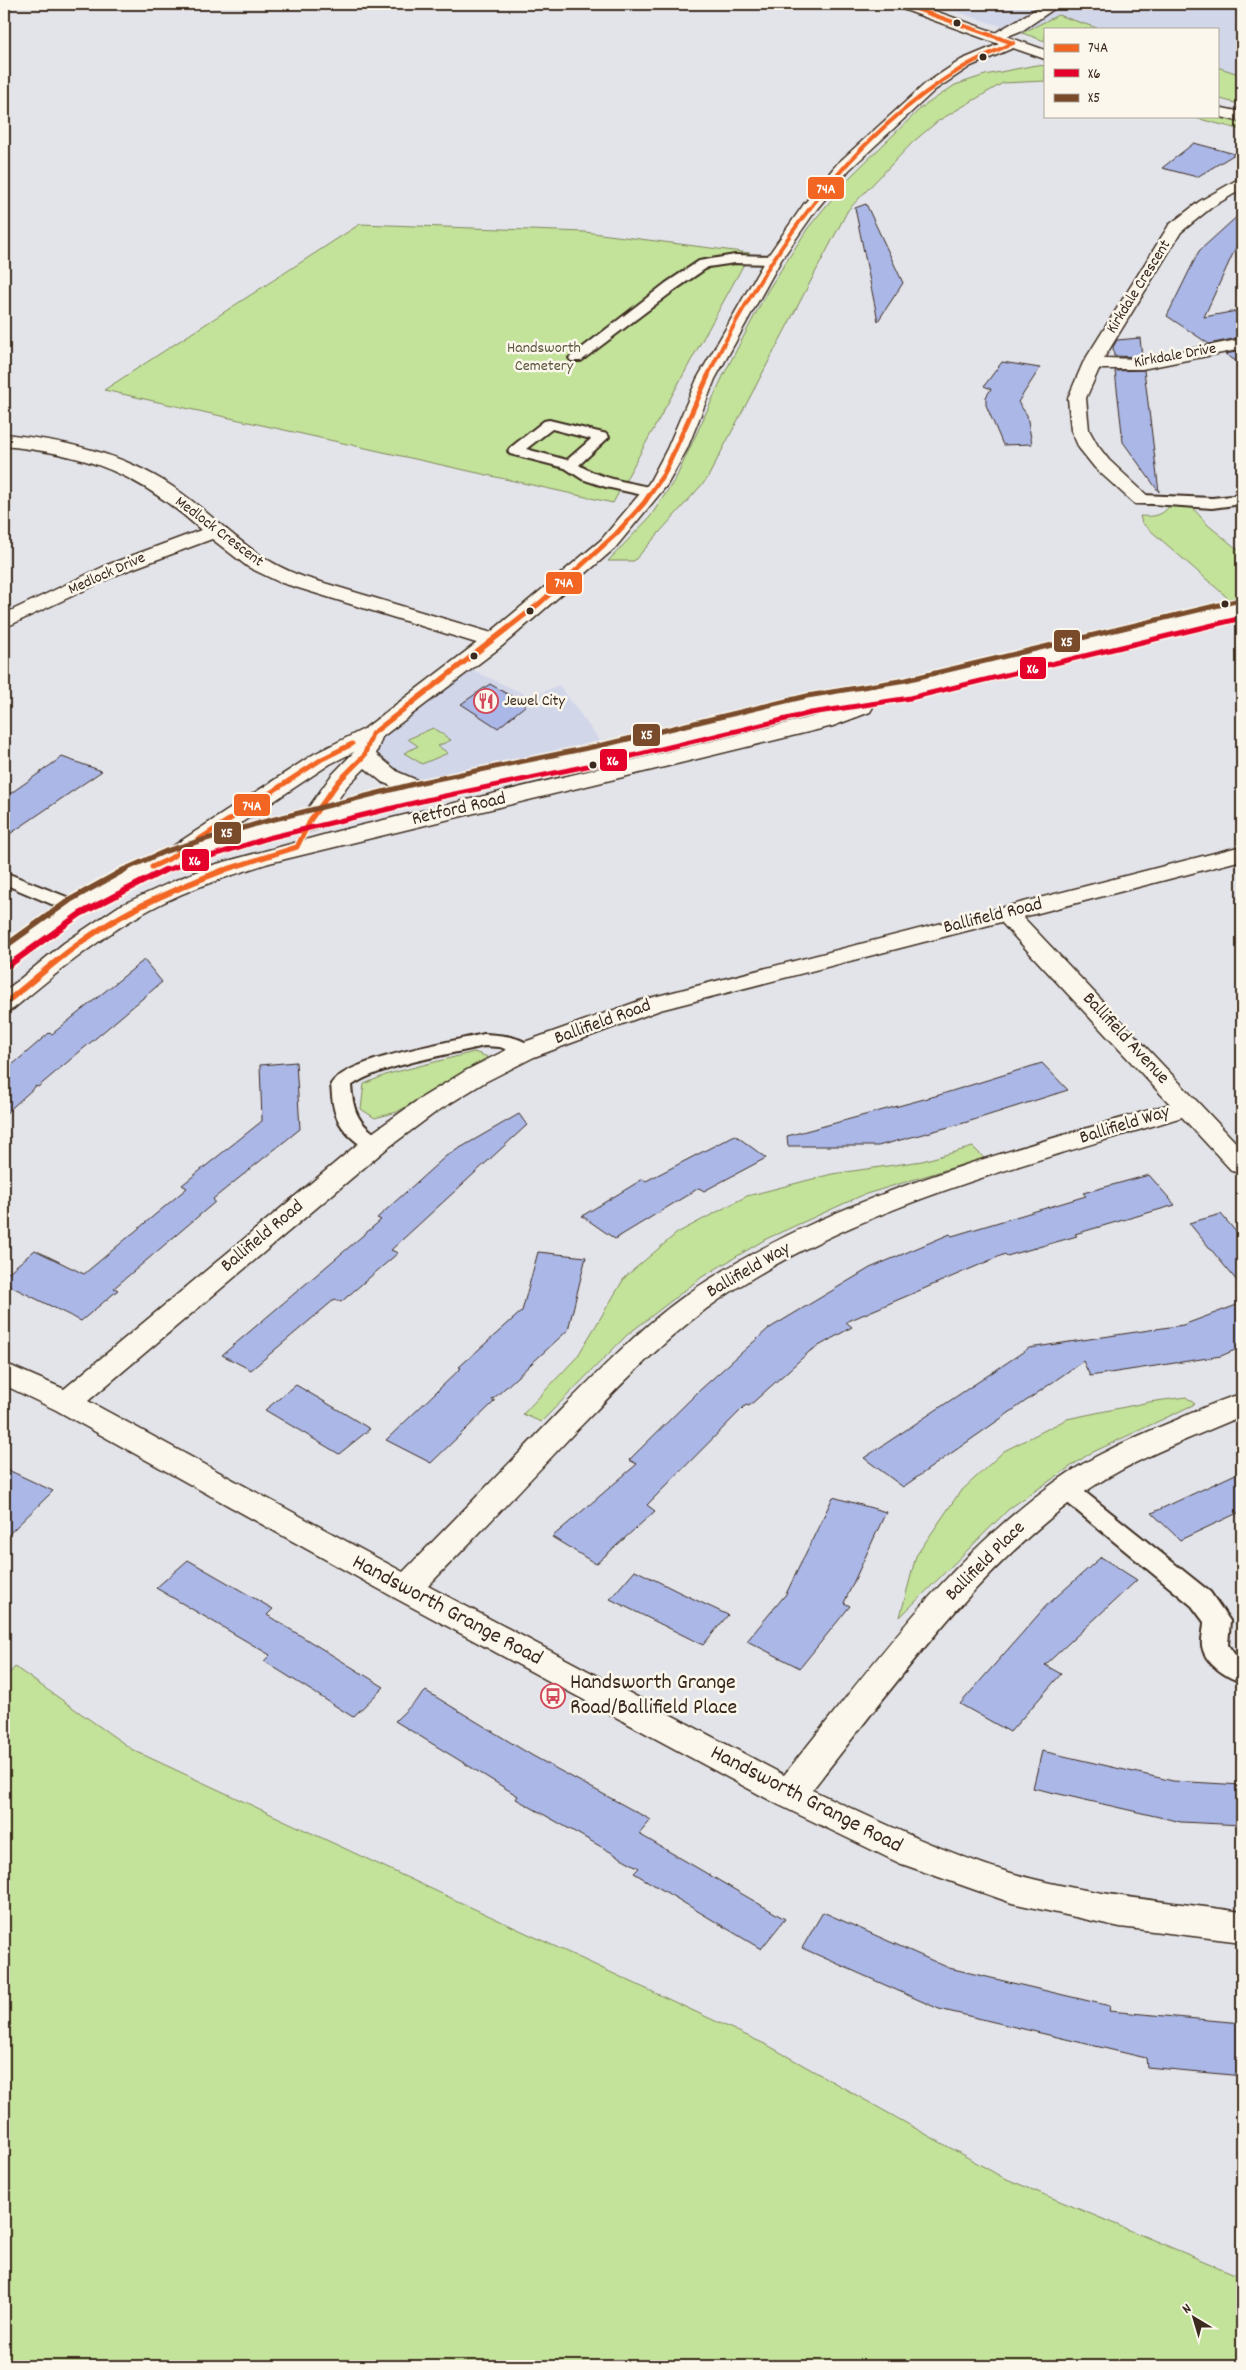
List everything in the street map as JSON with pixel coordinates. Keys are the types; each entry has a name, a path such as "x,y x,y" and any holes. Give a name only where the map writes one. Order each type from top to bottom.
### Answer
{"street":[{"path":"902,4 1044,55"},
{"path":"995,37 1018,27 1054,4"},
{"path":"4,958 75,907 115,884 169,859 322,759 372,734 494,641 608,544 652,492 677,449 706,379 773,260 810,207 842,167 898,114 930,87 966,64 1014,43"},
{"path":"1218,111 1242,117"},
{"name":"Kirkdale Crescent","path":"1092,363 1175,229 1206,204 1242,182"},
{"name":"Kirkdale Drive","path":"1092,363 1142,364 1242,344"},
{"path":"1092,363 1077,398 1080,430 1102,464 1142,500"},
{"name":"Medlock Crescent","path":"4,440 72,450 126,468 185,505 213,532 246,557 268,570 304,583 494,641"},
{"name":"Medlock Drive","path":"4,622 114,569 213,532"},
{"name":"Retford Road","path":"169,859 280,826 424,791 609,753 809,704 908,689 1242,609"},
{"name":"Retford Road","path":"4,1004 87,938 145,902 207,875 297,847 573,784 825,721 908,689"},
{"path":"274,791 272,810 280,826 297,847 311,818 339,781 364,756 372,734"},
{"path":"364,756 390,777 424,791"},
{"name":"Ballifield Road","path":"67,1403 375,1144 427,1106 476,1076 525,1051 651,1005 745,979 1242,853"},
{"name":"Ballifield Avenue","path":"1007,914 1242,1165"},
{"name":"Ballifield Way","path":"406,1589 638,1349 668,1322 733,1276 816,1234 910,1195 1018,1158 1188,1107"},
{"name":"Handsworth Grange Road","path":"4,1373 67,1403 406,1589 789,1794 910,1853 1012,1888 1120,1912 1242,1926"},
{"name":"Ballifield Place","path":"789,1794 925,1625 974,1569 1017,1529 1067,1490 1118,1460 1189,1426 1242,1404"}],"lane":[{"path":"1232,4 1242,5"},
{"path":"576,358 671,286 704,264 735,259 773,260"},
{"path":"570,465 602,437 549,424 515,451 570,465 587,476 611,484 652,492"},
{"path":"1142,500 1212,503 1242,500"},
{"path":"4,877 75,907"},
{"path":"375,1144 352,1127 343,1111 341,1084 353,1075 372,1067 484,1040 504,1041 525,1051"},
{"path":"1067,1490 1201,1599 1217,1621 1215,1646 1226,1662 1242,1672"}],"shaded area":[{"path":"932,4 1242,4 1242,75 1218,67 1218,28 1097,28 1058,15 1022,33"},
{"path":"461,665 531,697 559,685 609,753 424,791 364,756 372,734"}],"green space":[{"path":"1058,15 1097,28 1044,28 1044,41 1022,33"},
{"path":"1036,65 1044,66 1044,81 1003,83 938,121 913,142 848,210 707,479 634,561 608,561 650,517 676,478 724,374 768,290 808,228 850,177 921,108 955,85 985,75"},
{"path":"1218,67 1242,75 1242,105 1218,98"},
{"path":"1218,116 1242,123 1242,130 1196,118 1218,118"},
{"name":"Handsworth Cemetery","path":"360,224 585,232 750,253 613,503 104,390"},
{"path":"1171,504 1192,507 1208,525 1242,553 1242,595 1229,599 1142,523 1140,516 1158,515"},
{"path":"433,728 451,740 438,746 448,753 422,764 404,753 418,746 408,739"},
{"path":"474,1052 488,1057 397,1112 375,1118 361,1109 364,1084 388,1074"},
{"path":"973,1147 984,1158 863,1195 766,1239 702,1277 627,1335 541,1422 523,1414 577,1357 625,1277 677,1233 747,1196 832,1174 922,1161"},
{"path":"1186,1397 1195,1404 1089,1454 1010,1508 900,1617 916,1556 959,1493 1004,1451 1067,1419 1149,1402"},
{"path":"15,1667 133,1750 769,2046 1002,2177 1242,2277 1242,2366 4,2366 4,1680"}],"building":[{"path":"1194,143 1235,154 1197,177 1162,168"},
{"path":"866,204 903,283 878,321 855,208"},
{"path":"1242,212 1242,234 1204,317 1242,310 1242,337 1209,344 1167,316 1199,251"},
{"path":"1140,338 1142,357 1114,356 1113,347 1117,340"},
{"path":"1242,351 1242,365 1225,354"},
{"path":"1002,362 1040,368 1018,402 1027,415 1032,444 1003,445 986,405 986,397 991,389 984,386"},
{"path":"1144,370 1159,492 1123,442 1115,371"},
{"path":"490,684 526,705 498,728 461,704"},
{"path":"62,757 102,771 4,838 4,798"},
{"path":"144,960 162,982 38,1087 36,1086 4,1115 4,1072 49,1033 52,1034"},
{"path":"296,1062 300,1129 213,1199 215,1202 114,1288 118,1290 81,1321 4,1283 4,1276 35,1250 84,1274 187,1188 182,1185 262,1121 260,1065"},
{"path":"1042,1063 1068,1090 964,1123 878,1146 788,1146 787,1136 939,1095"},
{"path":"519,1114 527,1125 391,1250 398,1253 341,1302 335,1299 251,1370 222,1355 381,1220 377,1218 446,1156"},
{"path":"735,1135 766,1158 704,1191 699,1188 615,1239 582,1216 643,1179 646,1181"},
{"path":"1149,1175 1175,1205 1075,1234 1077,1236 1007,1256 1005,1254 846,1322 852,1327 810,1351 749,1406 746,1405 647,1505 655,1511 596,1564 552,1537 637,1464 629,1460 700,1390 768,1329 870,1268 950,1234 952,1236 1086,1196 1083,1193"},
{"path":"1221,1214 1242,1239 1242,1287 1189,1223"},
{"path":"538,1252 586,1257 568,1330 492,1400 495,1401 431,1463 386,1440 461,1368 459,1367 522,1311"},
{"path":"1242,1303 1242,1347 1221,1356 1090,1376 1083,1361 903,1487 864,1458 1029,1348 1183,1325"},
{"path":"296,1385 370,1429 339,1454 265,1410"},
{"path":"4,1468 53,1491 4,1539"},
{"path":"1242,1471 1242,1511 1180,1540 1152,1513"},
{"path":"833,1497 886,1512 844,1603 850,1606 800,1668 747,1641 786,1594"},
{"path":"1101,1557 1137,1580 1045,1665 1061,1674 1010,1732 960,1704 1046,1606"},
{"path":"188,1560 273,1609 267,1615 384,1687 353,1717 264,1661 270,1655 156,1588"},
{"path":"635,1570 728,1615 703,1645 610,1599"},
{"path":"426,1691 533,1756 651,1820 639,1834 785,1919 761,1949 634,1873 639,1868 516,1799 518,1796 395,1721"},
{"path":"1042,1751 1173,1781 1242,1785 1242,1825 1181,1822 1033,1788"},
{"path":"823,1912 949,1968 1110,2006 1109,2011 1242,2023 1242,2076 1147,2067 1146,2058 939,2009 802,1948"}],"transit line":[{"name":"74A","path":"902,4 1013,43"},
{"name":"74A","path":"4,1004 82,942 132,910 177,888 297,847 311,819 339,781 364,756 372,734 540,603 601,549 644,503 672,460 702,388 758,287 814,203 846,164 881,128 919,96 967,64 1013,43"},
{"name":"X5","path":"4,947 70,900 111,876 166,851 263,822 422,782 607,744 807,696 906,680 1240,600"},
{"name":"X6","path":"9,965 80,914 119,892 172,867 268,838 426,800 611,761 811,713 910,698 1242,618"},
{"name":"74A","path":"152,867 169,859 322,759 352,744"}],"place":[{"name":"Jewel City","path":"486,701"},
{"name":"Handsworth Grange Road/Ballifield Place","path":"553,1696"}]}
